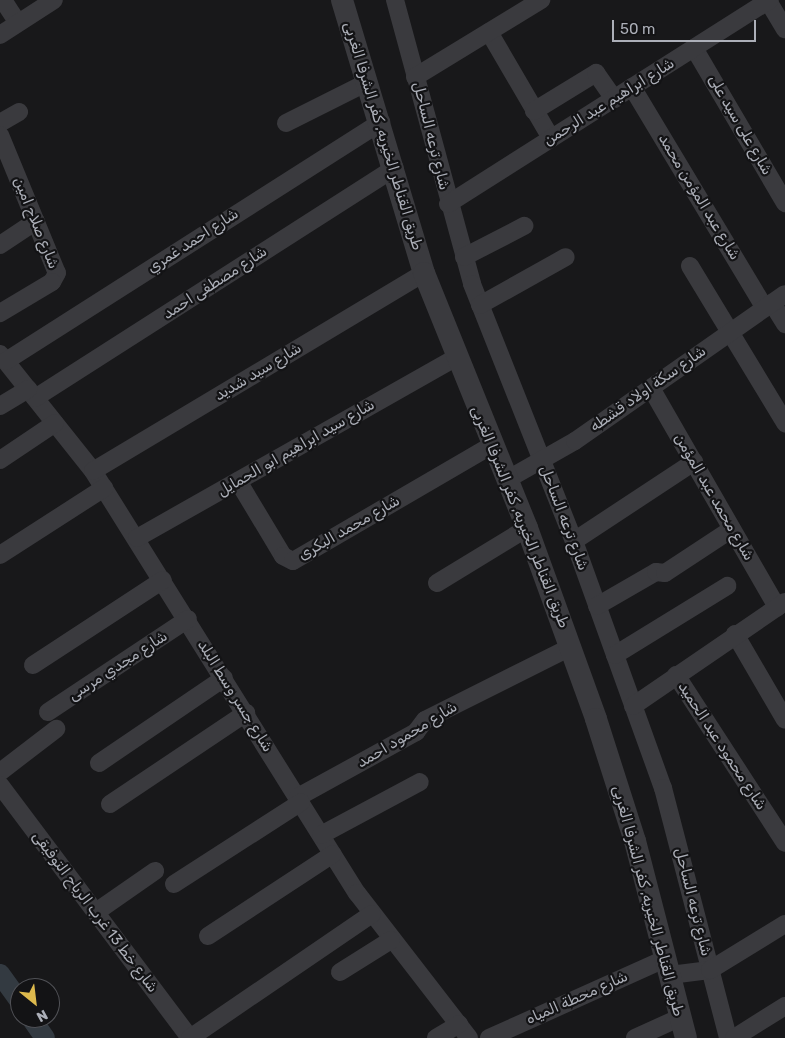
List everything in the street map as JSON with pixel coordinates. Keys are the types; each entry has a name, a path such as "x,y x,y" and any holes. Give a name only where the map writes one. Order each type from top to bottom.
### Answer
{"street":[{"path":"3,0 18,23"},
{"path":"0,34 54,0"},
{"name":"طريق القناطر الخيريه, كفر الشرفا الغربى","path":"342,0 395,168 424,273 455,358 508,479 571,647 635,841 672,969 683,1028"},
{"name":"شارع ترعه الساحل","path":"395,0 448,204 480,305 574,541 674,824 706,970 728,1038"},
{"path":"415,77 542,0"},
{"path":"769,0 785,29"},
{"name":"شارع ابراهيم عبد الرحمن","path":"448,204 769,0"},
{"path":"489,32 551,138"},
{"name":"شارع على سيد على","path":"694,48 785,203"},
{"path":"534,111 596,73 614,99"},
{"path":"286,123 368,82"},
{"name":"شارع عبد المؤمن محمد","path":"632,87 774,302 785,324"},
{"path":"0,123 19,112"},
{"name":"شارع احمد غمري","path":"3,358 380,122"},
{"name":"شارع صلاح امين","path":"0,135 36,221 55,278 0,313"},
{"name":"شارع مصطفى احمد","path":"0,406 32,393 395,168"},
{"path":"0,245 36,221"},
{"path":"464,257 524,226"},
{"path":"480,305 566,257"},
{"path":"690,266 785,424"},
{"name":"شارع سيد شديد","path":"93,471 424,273"},
{"name":"شارع سكة اولاد قشطه","path":"508,479 542,462 774,302"},
{"name":"شارع جسر وسط البلد","path":"3,358 93,471 137,538 372,914 469,1038"},
{"name":"شارع سيد ابراهيم ابو الحمايل","path":"137,538 455,358"},
{"name":"شارع محمد عبد المؤمن","path":"651,388 732,529 781,605"},
{"path":"0,460 55,423"},
{"name":"شارع محمد البكرى","path":"238,481 283,556 293,561 492,445"},
{"path":"574,541 694,462"},
{"path":"0,556 104,488"},
{"path":"437,583 527,528"},
{"path":"597,606 656,572 665,573 732,529"},
{"path":"33,665 163,580"},
{"path":"615,655 727,586"},
{"path":"633,706 735,634 781,605"},
{"name":"شارع مجدي مرسى","path":"48,712 188,620"},
{"path":"735,634 785,720"},
{"name":"شارع محمود احمد","path":"174,884 299,799 416,732 425,720 571,647"},
{"name":"شارع محمود عبد الحميد","path":"676,675 785,843"},
{"path":"98,763 224,678"},
{"path":"110,804 246,713"},
{"path":"0,772 56,729"},
{"path":"321,835 420,782"},
{"name":"شارع خط 13 غرب الرياح التوفيقى","path":"0,785 190,1038"},
{"path":"208,936 333,854"},
{"path":"96,912 155,871"},
{"path":"190,1038 372,914"},
{"path":"706,970 785,924"},
{"path":"340,972 391,940"},
{"name":"شارع محطة المياه","path":"489,1038 672,969 706,970"},
{"path":"734,1038 785,1006"},
{"path":"436,1038 458,1024"},
{"path":"635,1038 683,1028"}],"waterway":[{"path":"0,974 10,988"},
{"path":"38,1028 45,1038"}]}
